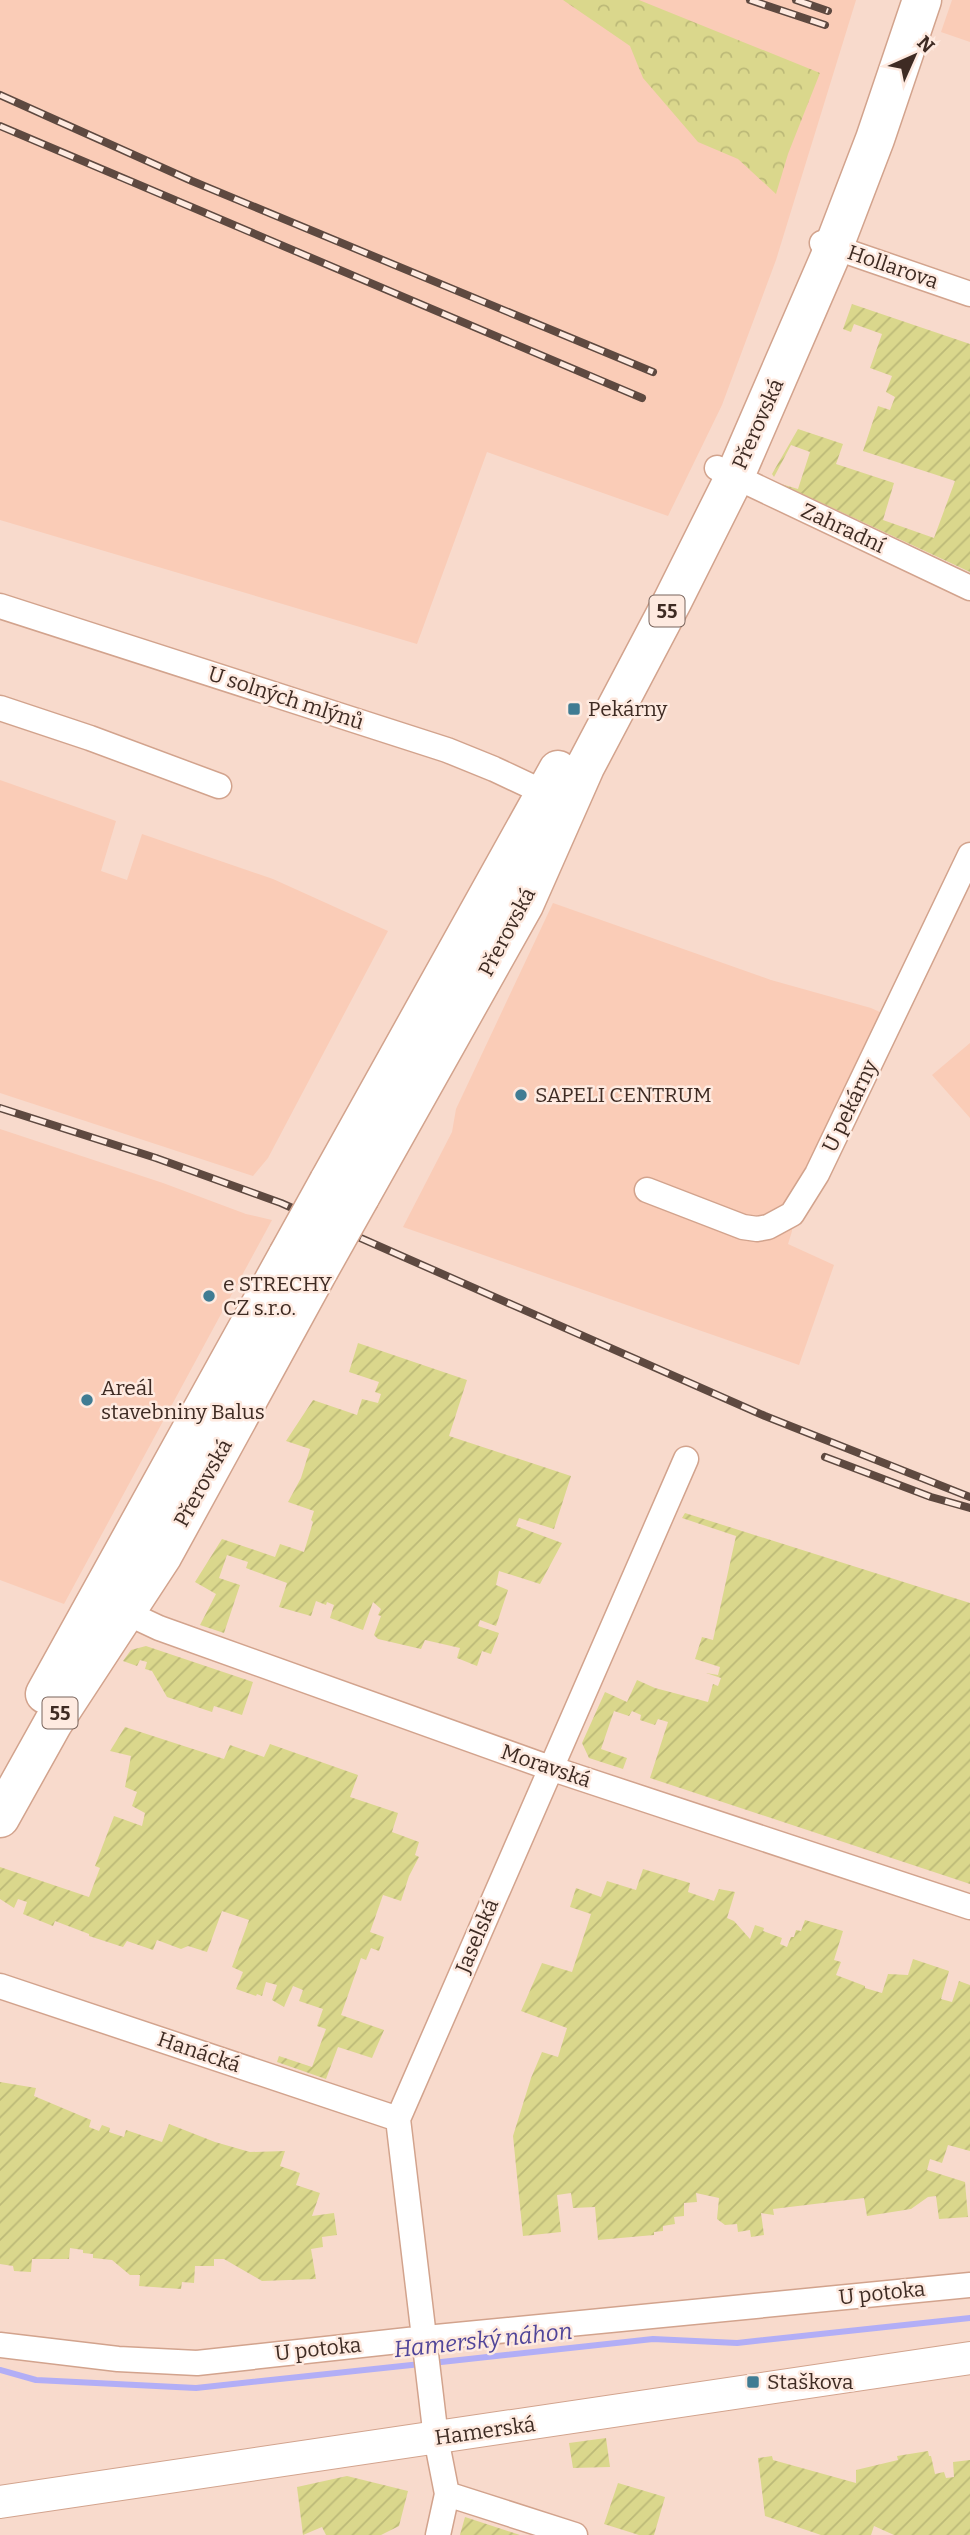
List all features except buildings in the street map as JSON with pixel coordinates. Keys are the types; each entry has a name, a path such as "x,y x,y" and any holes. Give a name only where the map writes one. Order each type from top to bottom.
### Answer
{"main road":[{"name":"Přerovská","path":"0,1776 304,1263 556,798 806,317 825,244 902,0"},
{"name":"Přerovská","path":"825,244 874,139 922,0"},
{"name":"Přerovská","path":"0,1818 53,1723 163,1555 304,1263"}],"street":[{"name":"Hollarova","path":"825,244 970,294"},
{"name":"Zahradní","path":"726,472 970,588"},
{"name":"U solných mlýnů","path":"0,606 447,750 556,798"},
{"path":"0,708 219,786"},
{"name":"U pekárny","path":"647,1190 743,1227 768,1227 792,1214 817,1174 970,855"},
{"name":"Jaselská","path":"398,2119 685,1459"},
{"name":"Moravská","path":"127,1613 159,1628 550,1768 970,1907"},
{"name":"Hanácká","path":"0,1986 398,2119"},
{"path":"398,2119 436,2438 447,2494 438,2535 421,2535"},
{"name":"U potoka","path":"0,2345 118,2359 197,2362 426,2343 970,2285"},
{"name":"Hamerská","path":"0,2502 970,2358"},
{"path":"447,2494 575,2535"}],"shaded area":[{"path":"0,0 856,0 776,260 722,405 668,516 487,452 417,644 0,520"},
{"path":"952,0 970,0 970,42 941,32"},
{"path":"0,780 116,821 101,871 127,880 142,834 273,879 388,931 268,1158 253,1176 0,1093"},
{"path":"553,903 771,980 871,1008 893,1018 792,1214 792,1231 788,1244 834,1265 799,1365 403,1227 452,1132 456,1109"},
{"path":"970,1043 970,1118 932,1075"},
{"name":"Areál stavebniny Balus","path":"0,1129 163,1183 246,1214 272,1220 64,1604 0,1580"}],"green space":[{"path":"563,0 639,0 820,73 788,154 776,194 738,159 698,142 643,78 630,46"},
{"path":"852,304 970,344 970,572 781,484 798,489 810,452 791,445 774,477 772,474 798,429 843,444 836,464 894,483 883,520 934,538 955,481 863,451 878,406 890,410 895,397 886,392 892,376 870,368 882,334 854,324 851,332 843,329"},
{"path":"358,1343 467,1380 449,1436 571,1476 554,1529 519,1518 516,1526 562,1543 540,1584 499,1571 496,1585 508,1590 496,1626 480,1620 478,1626 499,1633 491,1654 482,1651 477,1666 457,1658 460,1648 425,1640 421,1649 378,1639 374,1635 381,1609 373,1602 363,1630 330,1618 334,1605 327,1602 326,1605 316,1601 311,1616 279,1607 287,1583 246,1568 248,1562 227,1555 219,1578 240,1585 224,1633 200,1625 216,1594 195,1582 222,1539 275,1557 280,1544 304,1552 314,1511 288,1502 301,1478 310,1449 286,1441 313,1400 357,1415 362,1399 378,1403 381,1394 375,1392 379,1382 349,1372"},
{"path":"685,1513 970,1603 970,1884 650,1778 668,1722 658,1719 655,1725 640,1720 641,1715 632,1711 629,1716 614,1711 601,1749 627,1758 623,1769 589,1758 582,1743 605,1692 627,1702 637,1680 655,1688 708,1702 713,1684 718,1686 721,1678 706,1673 718,1675 720,1667 695,1659 702,1637 713,1640 736,1536 682,1518"},
{"path":"146,1646 253,1682 242,1715 214,1706 212,1712 167,1697 152,1671 145,1669 147,1662 140,1660 137,1666 123,1661 131,1650"},
{"path":"125,1727 224,1759 230,1745 264,1757 270,1744 358,1775 350,1797 398,1813 392,1832 419,1842 415,1855 419,1857 401,1901 383,1895 370,1932 384,1937 379,1951 371,1948 366,1960 361,1958 341,2015 384,2030 372,2058 338,2047 326,2079 277,2062 279,2056 312,2067 326,2029 317,2026 323,2009 299,2001 303,1990 293,1986 284,2007 272,2000 277,1985 266,1982 262,1996 236,1989 243,1972 232,1967 249,1920 222,1911 207,1952 188,1946 181,1949 157,1940 153,1950 127,1941 123,1947 55,1921 53,1926 23,1914 27,1902 18,1899 14,1908 0,1899 0,1867 89,1897 100,1868 95,1866 114,1816 142,1826 145,1813 132,1806 137,1792 125,1787 131,1756 110,1751"},
{"path":"643,1869 690,1883 688,1892 714,1901 719,1889 735,1892 727,1918 734,1921 750,1939 755,1925 782,1938 780,1944 787,1947 796,1930 801,1931 805,1920 843,1931 834,1960 841,1962 836,1975 865,1988 882,1993 888,1974 908,1975 913,1959 949,1971 941,1999 952,2002 959,1981 970,1985 970,2151 948,2145 942,2163 930,2159 927,2170 965,2182 968,2217 939,2219 936,2196 928,2197 911,2209 867,2216 864,2198 773,2209 774,2215 761,2213 764,2235 751,2237 750,2230 738,2232 737,2224 725,2225 717,2219 719,2198 696,2193 697,2202 684,2203 684,2216 674,2217 675,2224 663,2226 663,2231 654,2232 654,2235 598,2240 595,2207 573,2208 571,2193 557,2195 561,2232 523,2236 513,2136 542,2052 558,2057 567,2028 521,2011 542,1963 572,1972 591,1914 570,1907 576,1888 601,1897 607,1881 636,1890"},
{"path":"0,2082 36,2088 34,2096 91,2120 89,2127 99,2131 102,2125 110,2128 109,2132 124,2137 126,2130 162,2142 169,2124 250,2152 285,2151 280,2166 300,2173 296,2185 320,2193 312,2216 334,2213 337,2235 322,2237 323,2247 311,2249 316,2279 262,2281 224,2259 214,2259 214,2266 195,2266 194,2283 182,2282 181,2289 139,2286 140,2275 130,2275 112,2260 93,2258 93,2254 70,2248 69,2259 32,2259 31,2272 14,2271 13,2266 0,2264"},
{"path":"606,2438 610,2467 573,2468 569,2443"},
{"path":"928,2451 935,2474 944,2472 946,2478 954,2477 953,2462 970,2460 970,2535 894,2535 874,2526 871,2535 821,2535 765,2516 758,2458 772,2456 773,2460 856,2483 856,2470 898,2460 897,2456"},
{"path":"347,2476 408,2491 399,2526 381,2535 326,2535 322,2527 303,2535 297,2487"},
{"path":"618,2483 665,2497 654,2535 639,2535 604,2524"},
{"path":"465,2517 520,2535 460,2535"}],"waterway":[{"name":"Hamerský náhon","path":"432,2363 653,2339 737,2343 970,2318"},
{"name":"Hamerský náhon","path":"0,2370 36,2380 196,2388 421,2364"}],"railway":[{"path":"750,0 825,25"},
{"path":"796,0 828,11"},
{"path":"0,95 192,181 653,372"},
{"path":"0,126 642,398"},
{"path":"0,1108 156,1158 281,1203 765,1416 970,1497"},
{"path":"825,1457 931,1497 970,1508"}],"place":[{"name":"Pekárny","path":"574,709"},
{"name":"SAPELI CENTRUM","path":"521,1095"},
{"name":"e STRECHY CZ s.r.o.","path":"209,1296"},
{"name":"Areál stavebniny Balus","path":"87,1400"},
{"name":"Staškova","path":"753,2382"}]}
